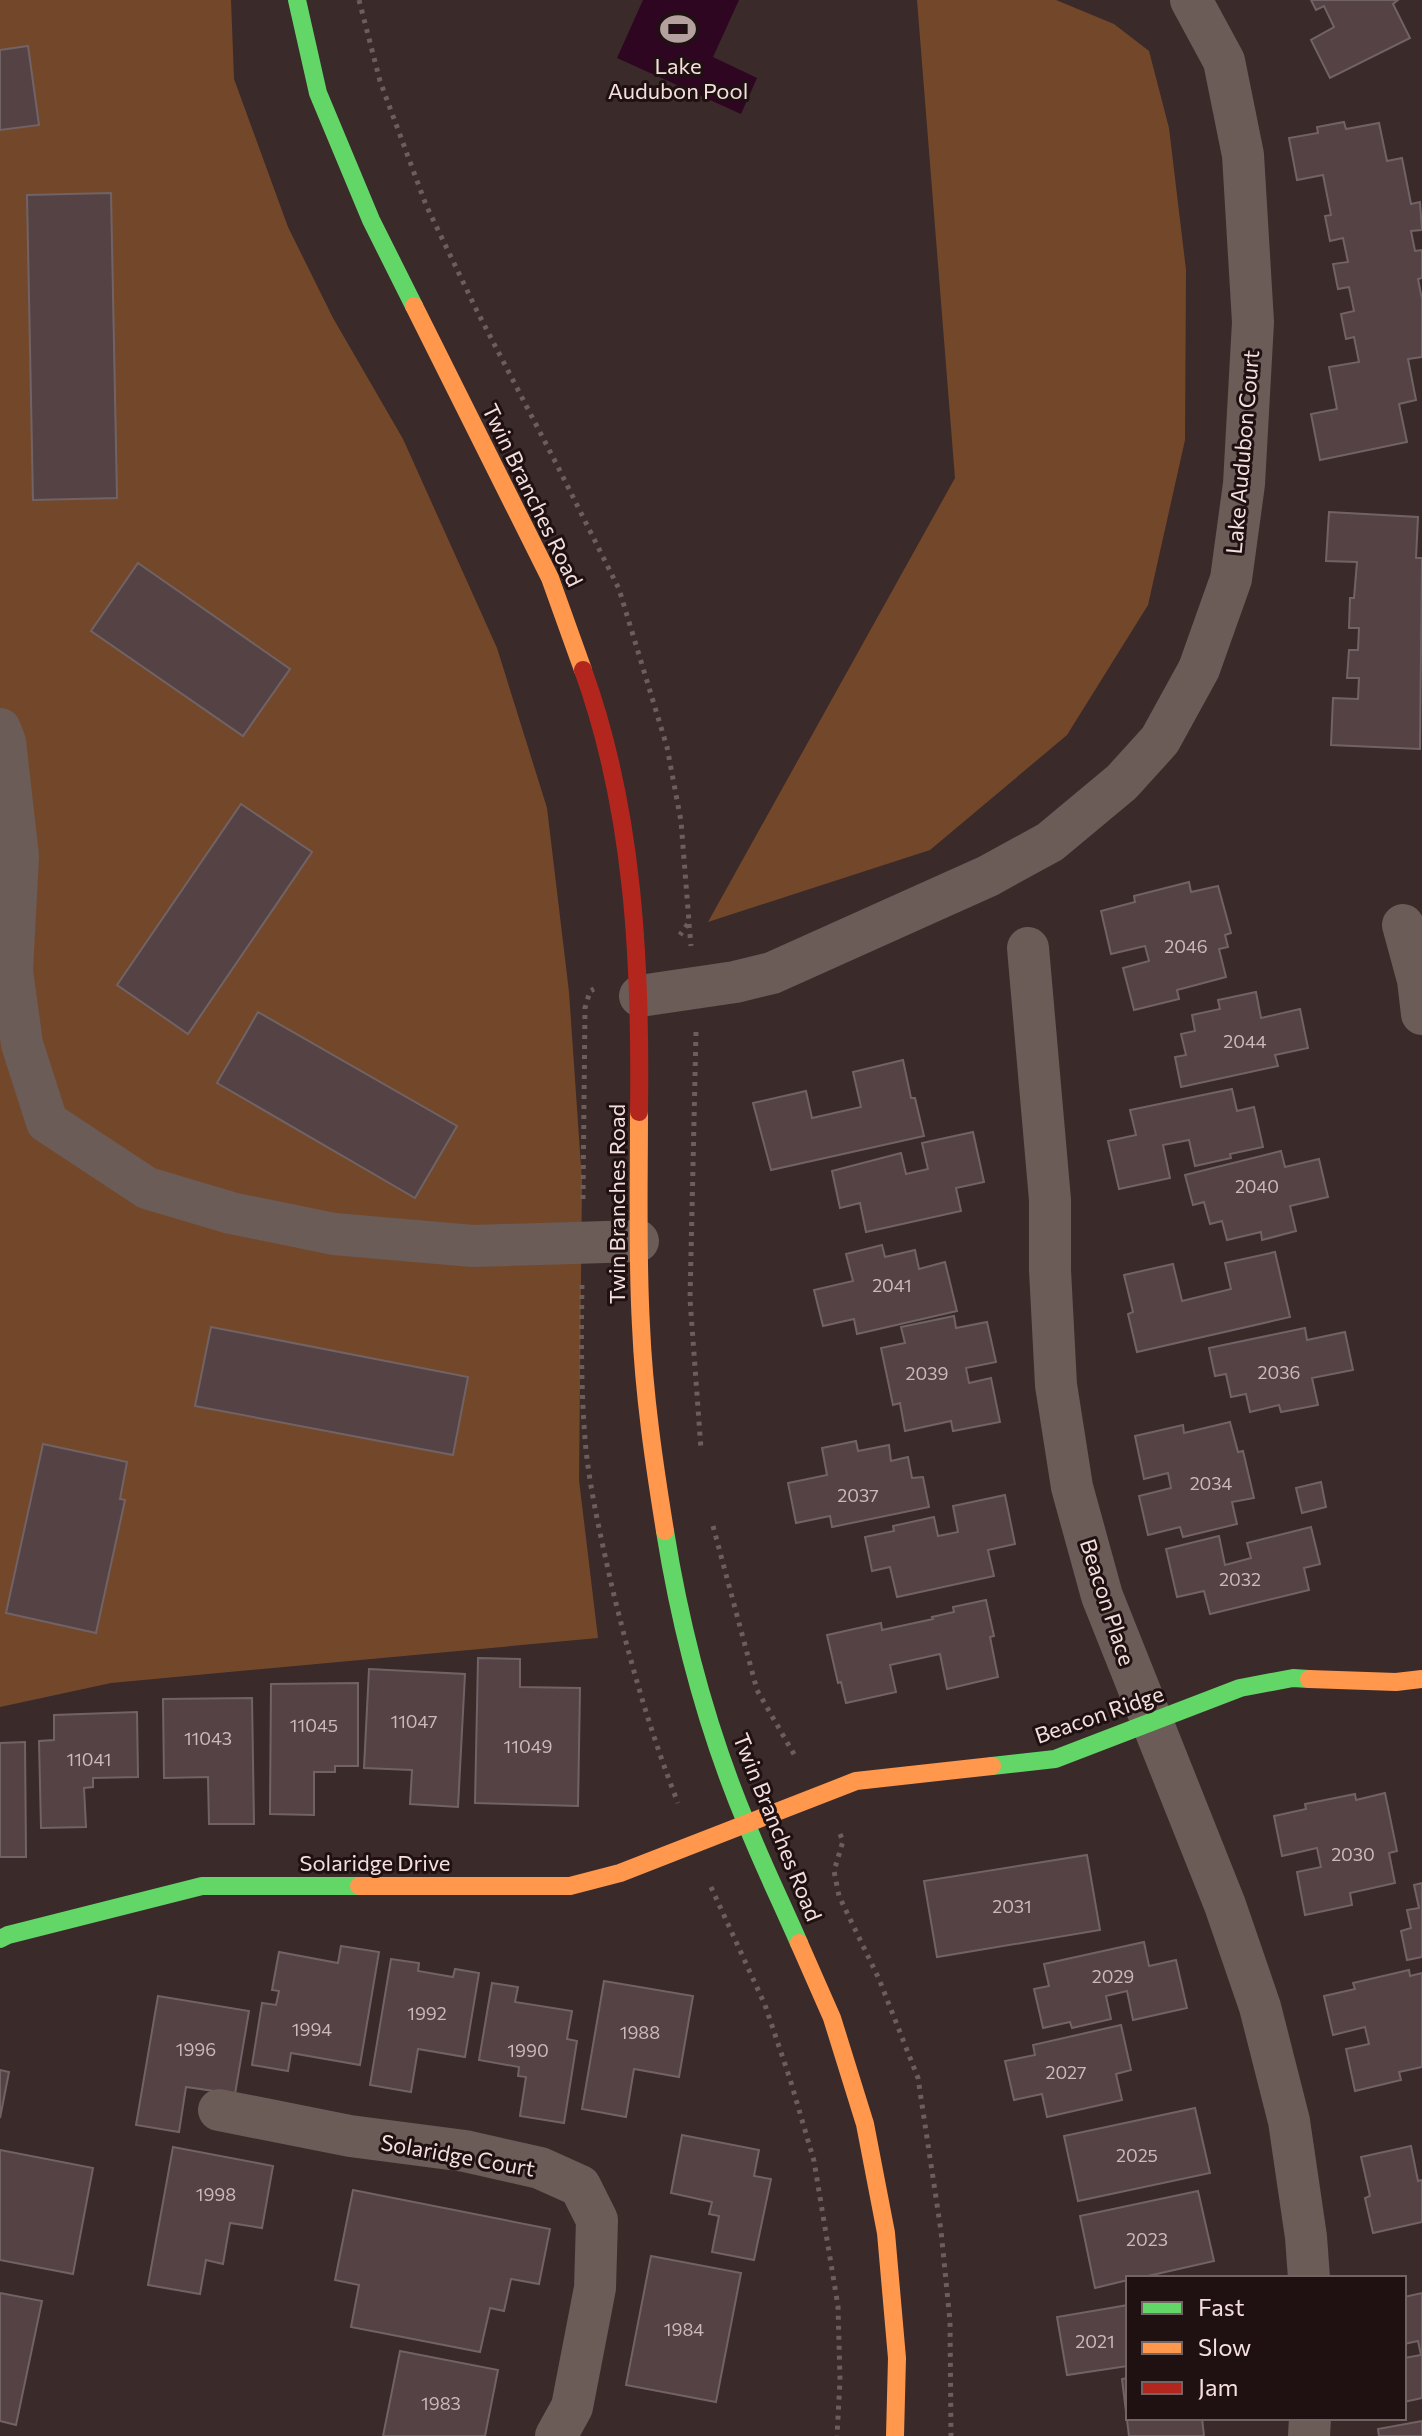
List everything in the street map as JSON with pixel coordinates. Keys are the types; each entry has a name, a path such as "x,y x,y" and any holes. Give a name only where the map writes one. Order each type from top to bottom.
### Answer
{"main road":[{"name":"Twin Branches Road","path":"297,0 318,93 371,220 550,578 588,684 611,771 631,881 640,996 638,1241 641,1328 651,1445 672,1577 704,1704 746,1823 832,2018 865,2124 886,2233 897,2358 895,2436"},
{"name":"Beacon Ridge","path":"746,1823 856,1781 1055,1759 1240,1688 1293,1678 1396,1682 1422,1679"},
{"name":"Solaridge Drive","path":"0,1939 202,1886 570,1886 620,1873 746,1823"}],"street":[{"name":"Lake Audubon Court","path":"640,996 735,982 772,973 988,876 1050,842 1122,782 1160,740 1199,669 1231,579 1244,484 1253,322 1240,142 1224,61 1191,0"},
{"path":"0,729 5,742 18,856 12,971 22,1044 47,1122 147,1188 231,1213 334,1234 473,1246 638,1241"},
{"path":"1403,925 1418,980 1422,1014"},
{"name":"Beacon Place","path":"1028,948 1050,1200 1056,1385 1072,1487 1102,1596 1225,1905 1260,2007 1289,2121 1309,2276"},
{"name":"Solaridge Court","path":"219,2110 350,2136 465,2151 540,2168 580,2186 597,2220 595,2288 572,2407 556,2436"}],"path":[{"path":"689,922 694,988 695,1083 690,1299 702,1463"},
{"path":"712,1523 757,1690 843,1841"}],"shaded area":[{"path":"0,0 231,0 234,79 288,227 333,318 403,439 497,648 547,808 569,992 582,1181 579,1480 598,1638 111,1683 0,1707"},
{"name":"Lake Audubon Pool","path":"643,0 739,0 713,57 757,78 741,114 617,58"},
{"path":"917,0 1056,0 1114,24 1149,51 1169,128 1186,270 1185,440 1148,605 1067,735 930,850 708,922 955,478"}],"building":[{"path":"1311,0 1398,0 1393,4 1410,38 1330,78 1311,40 1334,27 1324,6 1316,10"},
{"path":"28,46 39,125 0,130 0,50"},
{"path":"1344,122 1346,129 1379,123 1387,161 1402,158 1411,204 1420,202 1422,230 1411,231 1415,251 1422,250 1422,278 1418,279 1422,299 1422,357 1408,359 1416,400 1399,404 1407,442 1320,460 1311,414 1337,409 1329,367 1359,362 1354,337 1346,339 1341,314 1354,311 1349,287 1338,289 1333,264 1348,262 1343,238 1330,241 1325,216 1331,215 1323,175 1297,180 1289,138 1318,133 1317,127"},
{"path":"111,193 117,498 33,500 27,195"},
{"path":"1329,512 1418,517 1416,558 1422,558 1420,749 1331,745 1333,698 1358,699 1359,678 1347,678 1349,650 1358,650 1359,628 1349,628 1350,598 1354,598 1357,562 1326,561"},
{"path":"138,563 290,669 243,736 91,631"},
{"path":"241,804 312,852 188,1034 117,985"},
{"path":"1189,882 1191,892 1218,886 1231,933 1225,935 1228,947 1219,949 1226,977 1177,990 1179,999 1134,1010 1123,968 1149,961 1145,946 1111,954 1101,911 1135,902 1134,896"},
{"path":"1256,992 1261,1018 1300,1009 1308,1048 1275,1055 1278,1066 1181,1087 1175,1057 1186,1055 1181,1034 1195,1031 1192,1015 1220,1009 1218,1000"},
{"path":"258,1012 457,1126 415,1198 217,1083"},
{"path":"903,1060 911,1098 915,1098 924,1136 771,1170 753,1103 806,1091 812,1118 861,1107 853,1072"},
{"path":"1232,1089 1237,1111 1254,1107 1263,1147 1195,1166 1189,1140 1163,1145 1170,1178 1119,1189 1108,1141 1136,1135 1130,1110"},
{"path":"973,1132 984,1182 956,1188 961,1211 866,1232 860,1203 840,1208 832,1171 901,1153 906,1174 928,1169 922,1143"},
{"path":"1281,1151 1285,1167 1319,1159 1328,1197 1290,1206 1296,1231 1262,1240 1261,1232 1227,1240 1222,1221 1210,1224 1204,1202 1193,1205 1185,1175"},
{"path":"882,1245 885,1257 915,1250 919,1269 945,1262 957,1311 857,1334 854,1319 823,1326 814,1290 853,1281 846,1254"},
{"path":"1275,1252 1290,1317 1137,1352 1128,1314 1133,1312 1124,1275 1173,1264 1182,1301 1231,1289 1225,1263"},
{"path":"954,1316 956,1328 987,1322 996,1362 966,1368 969,1383 991,1378 1000,1422 953,1431 951,1421 905,1431 900,1403 893,1405 881,1348 905,1343 901,1327"},
{"path":"211,1327 468,1377 453,1455 195,1406"},
{"path":"1305,1328 1307,1340 1345,1332 1353,1370 1312,1378 1318,1405 1281,1412 1279,1405 1250,1412 1246,1394 1231,1397 1226,1374 1215,1376 1209,1348"},
{"path":"1230,1422 1238,1452 1243,1451 1254,1498 1232,1502 1237,1524 1183,1537 1180,1527 1148,1535 1139,1496 1171,1488 1168,1473 1144,1479 1135,1436 1183,1425 1184,1433"},
{"path":"856,1441 858,1451 889,1445 891,1461 908,1457 912,1478 923,1477 929,1507 832,1527 830,1516 796,1523 788,1483 827,1475 822,1448"},
{"path":"43,1444 127,1462 120,1499 125,1500 96,1633 6,1613"},
{"path":"1321,1482 1326,1507 1302,1513 1296,1488"},
{"path":"1005,1495 1015,1544 988,1550 994,1576 897,1597 890,1567 872,1571 865,1537 894,1531 893,1526 934,1517 938,1536 958,1532 953,1506"},
{"path":"1311,1527 1320,1564 1304,1568 1309,1590 1210,1614 1204,1591 1177,1597 1166,1549 1219,1536 1225,1565 1251,1558 1247,1543"},
{"path":"986,1600 998,1677 947,1689 940,1654 890,1665 896,1692 846,1703 827,1635 881,1623 882,1630 933,1619 954,1612 953,1607"},
{"path":"478,1658 520,1659 520,1687 580,1688 578,1806 475,1803"},
{"path":"369,1669 465,1674 458,1807 410,1804 412,1770 364,1768"},
{"path":"358,1683 358,1766 335,1766 335,1772 314,1772 314,1815 270,1814 271,1684"},
{"path":"252,1698 254,1824 209,1824 208,1777 164,1778 163,1699"},
{"path":"137,1712 138,1777 93,1778 93,1787 84,1788 86,1827 41,1828 39,1741 54,1740 54,1715"},
{"path":"25,1742 26,1857 0,1857 0,1743"},
{"path":"1385,1793 1397,1851 1389,1853 1395,1883 1350,1893 1352,1905 1305,1915 1297,1872 1321,1867 1317,1848 1282,1856 1274,1816 1306,1809 1305,1804 1355,1794 1356,1800"},
{"path":"1087,1855 1100,1930 937,1957 924,1881"},
{"path":"1422,1883 1422,1957 1407,1960 1401,1931 1411,1928 1407,1910 1419,1908 1414,1885"},
{"path":"1144,1942 1149,1966 1176,1960 1187,2008 1133,2020 1127,1991 1106,1996 1111,2019 1072,2028 1070,2022 1043,2028 1034,1989 1049,1986 1044,1964"},
{"path":"341,1946 379,1952 360,2065 291,2053 288,2071 252,2065 262,2003 276,2005 279,1991 272,1990 279,1952 338,1963"},
{"path":"391,1959 419,1963 418,1971 453,1977 455,1969 479,1973 465,2057 418,2049 411,2092 370,2085"},
{"path":"1409,1970 1410,1976 1422,1973 1422,2067 1399,2072 1401,2080 1355,2091 1346,2049 1369,2044 1365,2027 1333,2035 1324,1996 1355,1989 1353,1983"},
{"path":"604,1981 693,1996 679,2077 634,2069 626,2117 582,2109"},
{"path":"492,1983 518,1987 515,2002 572,2011 567,2039 577,2041 564,2123 520,2116 526,2077 518,2076 519,2067 479,2060"},
{"path":"158,1996 249,2011 235,2094 186,2087 179,2132 136,2125"},
{"path":"1121,2025 1131,2070 1116,2074 1122,2100 1047,2117 1042,2094 1014,2100 1005,2061 1035,2055 1033,2045"},
{"path":"0,2070 9,2072 0,2118"},
{"path":"1195,2108 1210,2173 1078,2201 1064,2136"},
{"path":"682,2135 759,2150 754,2176 771,2179 754,2260 712,2252 719,2216 709,2214 712,2202 671,2193"},
{"path":"1411,2146 1418,2181 1422,2180 1422,2222 1373,2233 1365,2198 1370,2196 1361,2157"},
{"path":"173,2147 273,2166 262,2228 230,2223 223,2264 206,2260 200,2294 148,2285"},
{"path":"0,2150 93,2168 73,2274 0,2260"},
{"path":"353,2190 550,2229 539,2284 511,2279 504,2311 490,2308 480,2352 351,2327 359,2285 335,2280"},
{"path":"1198,2191 1214,2261 1148,2276 1126,2276 1126,2280 1095,2288 1080,2216"},
{"path":"651,2256 741,2273 716,2402 626,2385"},
{"path":"0,2293 42,2301 16,2425 0,2421"},
{"path":"1422,2293 1422,2398 1406,2402 1406,2358 1421,2355 1418,2341 1406,2344 1406,2297"},
{"path":"1126,2305 1126,2366 1067,2375 1057,2317"},
{"path":"400,2351 498,2370 485,2436 383,2436"},
{"path":"1126,2378 1126,2412 1122,2379"},
{"path":"1127,2420 1202,2420 1204,2436 1129,2436"},
{"path":"1422,2421 1422,2436 1379,2436 1378,2429"}],"traffic: fast":[{"path":"297,0 318,93 371,220 414,306"},
{"path":"665,1531 688,1643 720,1754 747,1825 799,1943"},
{"path":"992,1766 1055,1759 1240,1688 1293,1678 1309,1679"},
{"path":"0,1939 202,1886 359,1886"}],"traffic: slow":[{"path":"414,306 550,578 583,670"},
{"path":"639,1112 642,1352 665,1531"},
{"path":"1309,1679 1396,1682 1422,1679"},
{"path":"359,1886 570,1886 620,1873 856,1781 992,1766"},
{"path":"799,1943 832,2018 865,2124 886,2233 897,2358 895,2436"}],"traffic: jam":[{"path":"583,670 614,778 631,888 636,944 639,1112"}],"place":[{"name":"Lake Audubon Pool","path":"678,29"}]}
